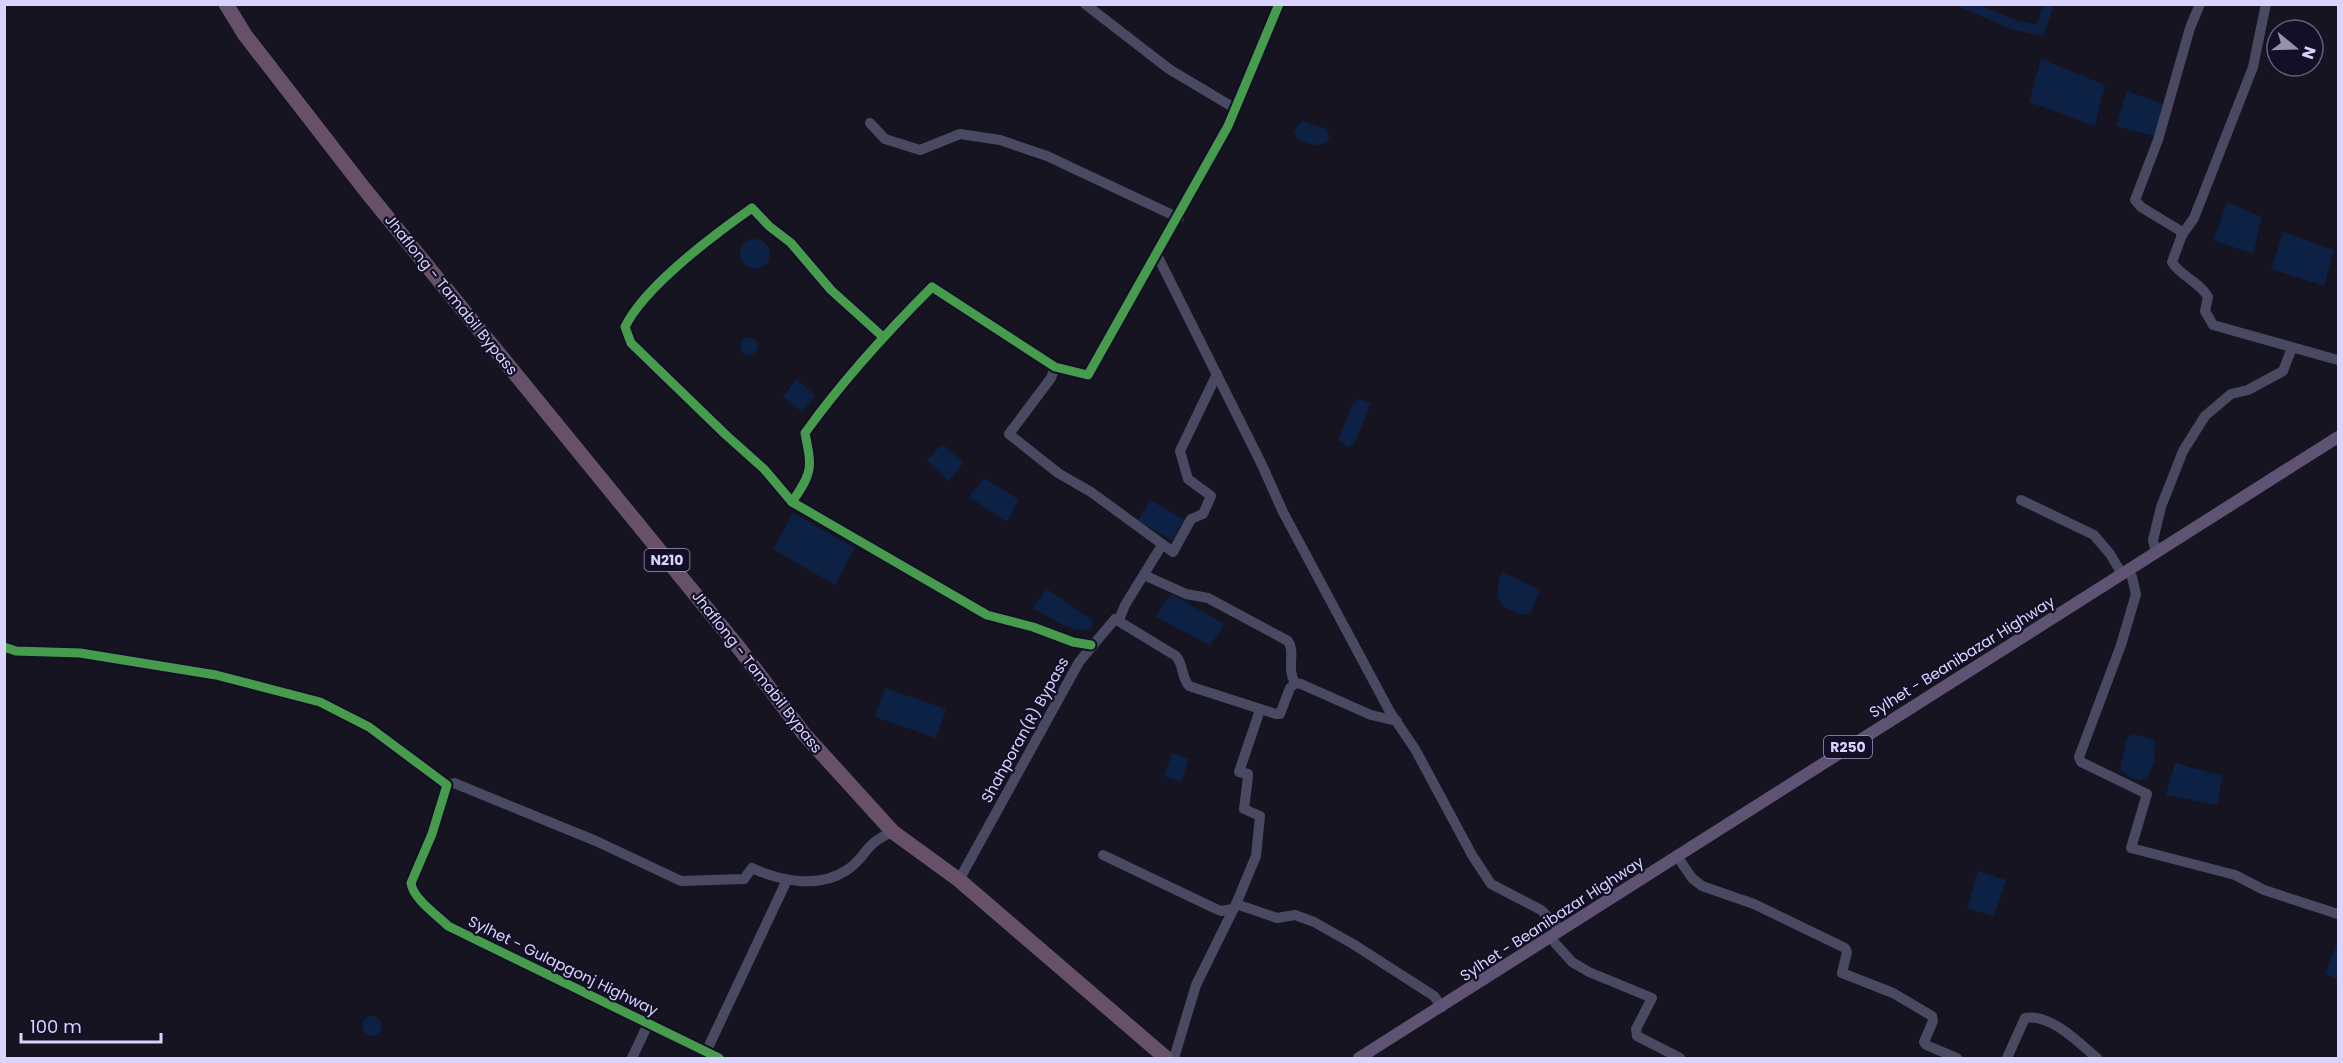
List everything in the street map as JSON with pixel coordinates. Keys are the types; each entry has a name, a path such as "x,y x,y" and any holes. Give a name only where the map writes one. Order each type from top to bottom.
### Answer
{"highway":[{"name":"Jhaflong - Tamabil Bypass","path":"226,4 245,35 366,191 739,648 804,734 893,832 959,880 1167,1059"}],"main road":[{"name":"Sylhet - Beanibazar Highway","path":"1372,1059 2127,575 2156,552 2338,437"},
{"name":"Sylhet - Beanibazar Highway","path":"1359,1059 2127,575 2338,446"}],"street":[{"path":"1085,4 1169,69 1236,109"},
{"path":"792,502 808,478 811,462 805,433 830,399 883,337 932,287 1055,367 1088,375 1179,218 1236,109 1279,4"},
{"path":"2182,235 2179,230 2141,207 2135,200 2158,140 2190,28 2200,4"},
{"path":"2266,4 2253,67 2194,218 2182,235 2172,262 2176,270 2202,286 2208,297 2205,312 2213,325 2238,334 2269,339 2292,348 2338,360"},
{"path":"870,123 885,139 920,150 960,134 1000,140 1047,156 1179,218"},
{"path":"883,337 831,290 791,243 769,226 752,208 693,252 632,312 625,327 632,343 696,407 764,469 792,502 987,615 1033,627 1073,642 1091,645"},
{"path":"1157,255 1283,512 1397,721 1491,884 1541,910 1561,930"},
{"path":"2156,552 2153,540 2161,507 2183,450 2205,416 2231,394 2248,390 2283,371 2292,348"},
{"path":"1055,367 1051,378 1009,434 1058,473 1091,492 1173,552 1191,519 1203,514 1211,496 1188,479 1184,473 1180,451 1217,374"},
{"path":"2021,500 2094,535 2127,575 2136,594 2121,645 2079,757 2081,762 2147,794 2131,848 2235,875 2264,890 2338,914"},
{"path":"1162,545 1125,605 1119,620 1176,656 1181,664 1184,681 1189,686 1260,710 1280,714 1290,688 1295,683"},
{"path":"1144,574 1186,594 1208,598 1288,641 1292,649 1290,674 1295,683 1371,715 1397,721"},
{"name":"Shahporan(R) Bypass","path":"959,880 1079,662 1108,625 1115,619 1119,620"},
{"path":"4,647 16,651 80,653 216,675 320,702 369,727 447,785 454,783 596,841 681,881 744,879 752,868 776,879 821,880 847,870 876,838 893,832"},
{"path":"1174,1059 1196,985 1256,856 1260,816 1244,809 1248,774 1239,772 1260,710"},
{"name":"Sylhet - Gulapgonj Highway","path":"447,785 432,834 411,883 422,901 453,929 719,1059"},
{"path":"1103,855 1221,911 1234,906 1277,918 1295,915 1314,922 1434,996 1442,1007"},
{"path":"1681,862 1692,878 1702,886 1754,904 1845,948 1847,952 1842,973 1893,993 1932,1016 1934,1021 1924,1042 1957,1059"},
{"path":"706,1052 788,880"},
{"path":"1555,943 1572,962 1589,972 1652,998 1636,1029 1637,1036 1680,1059"},
{"path":"2007,1059 2025,1018 2036,1016 2053,1023 2097,1059"},
{"path":"632,1059 648,1024"}],"water":[{"path":"2041,59 2105,85 2095,126 2029,102"},
{"path":"2127,91 2165,105 2157,137 2116,126"},
{"path":"1302,121 1326,129 1330,136 1327,142 1316,146 1297,139 1294,131"},
{"path":"2227,202 2262,217 2253,254 2214,240"},
{"path":"2283,232 2334,250 2324,286 2271,269"},
{"path":"755,239 766,243 770,254 766,265 755,269 744,265 740,254 744,243"},
{"path":"749,337 755,340 758,346 755,352 749,355 743,352 740,346 743,340"},
{"path":"796,379 815,395 802,412 783,397"},
{"path":"1358,399 1371,403 1354,444 1348,447 1338,440 1352,405"},
{"path":"942,444 964,462 949,481 927,461"},
{"path":"984,478 1019,500 1007,522 969,497"},
{"path":"1150,500 1184,520 1172,540 1138,521"},
{"path":"793,513 855,548 835,585 773,549"},
{"path":"1503,572 1540,590 1531,612 1523,615 1507,609 1500,602 1498,586"},
{"path":"1047,589 1093,621 1092,628 1085,630 1070,627 1032,608"},
{"path":"1171,594 1225,624 1210,645 1156,617"},
{"path":"885,688 946,709 936,738 875,717"},
{"path":"2133,734 2155,740 2154,761 2147,779 2136,779 2120,769 2127,738"},
{"path":"1172,753 1189,758 1181,782 1164,776"},
{"path":"2175,763 2223,776 2217,805 2166,795"},
{"path":"1978,871 2006,880 1994,916 1967,908"},
{"path":"2338,942 2338,979 2325,974"},
{"path":"372,1016 379,1019 382,1026 379,1033 372,1036 365,1033 362,1026 365,1019"}],"waterway":[{"path":"1965,4 2012,24 2040,31 2049,4"}],"cycle path":[{"path":"792,502 804,483 809,469 805,433 866,357 932,287 1055,367 1088,375 1228,126 1279,4"},
{"path":"883,337 831,290 791,243 769,226 752,208 682,262 648,295 634,311 625,327 631,343 764,469 792,502 987,615 1033,627 1073,642 1091,645"},
{"path":"4,647 16,651 80,653 216,675 320,702 369,727 447,785 432,834 411,883 416,895 426,906 448,926 719,1058"}]}
